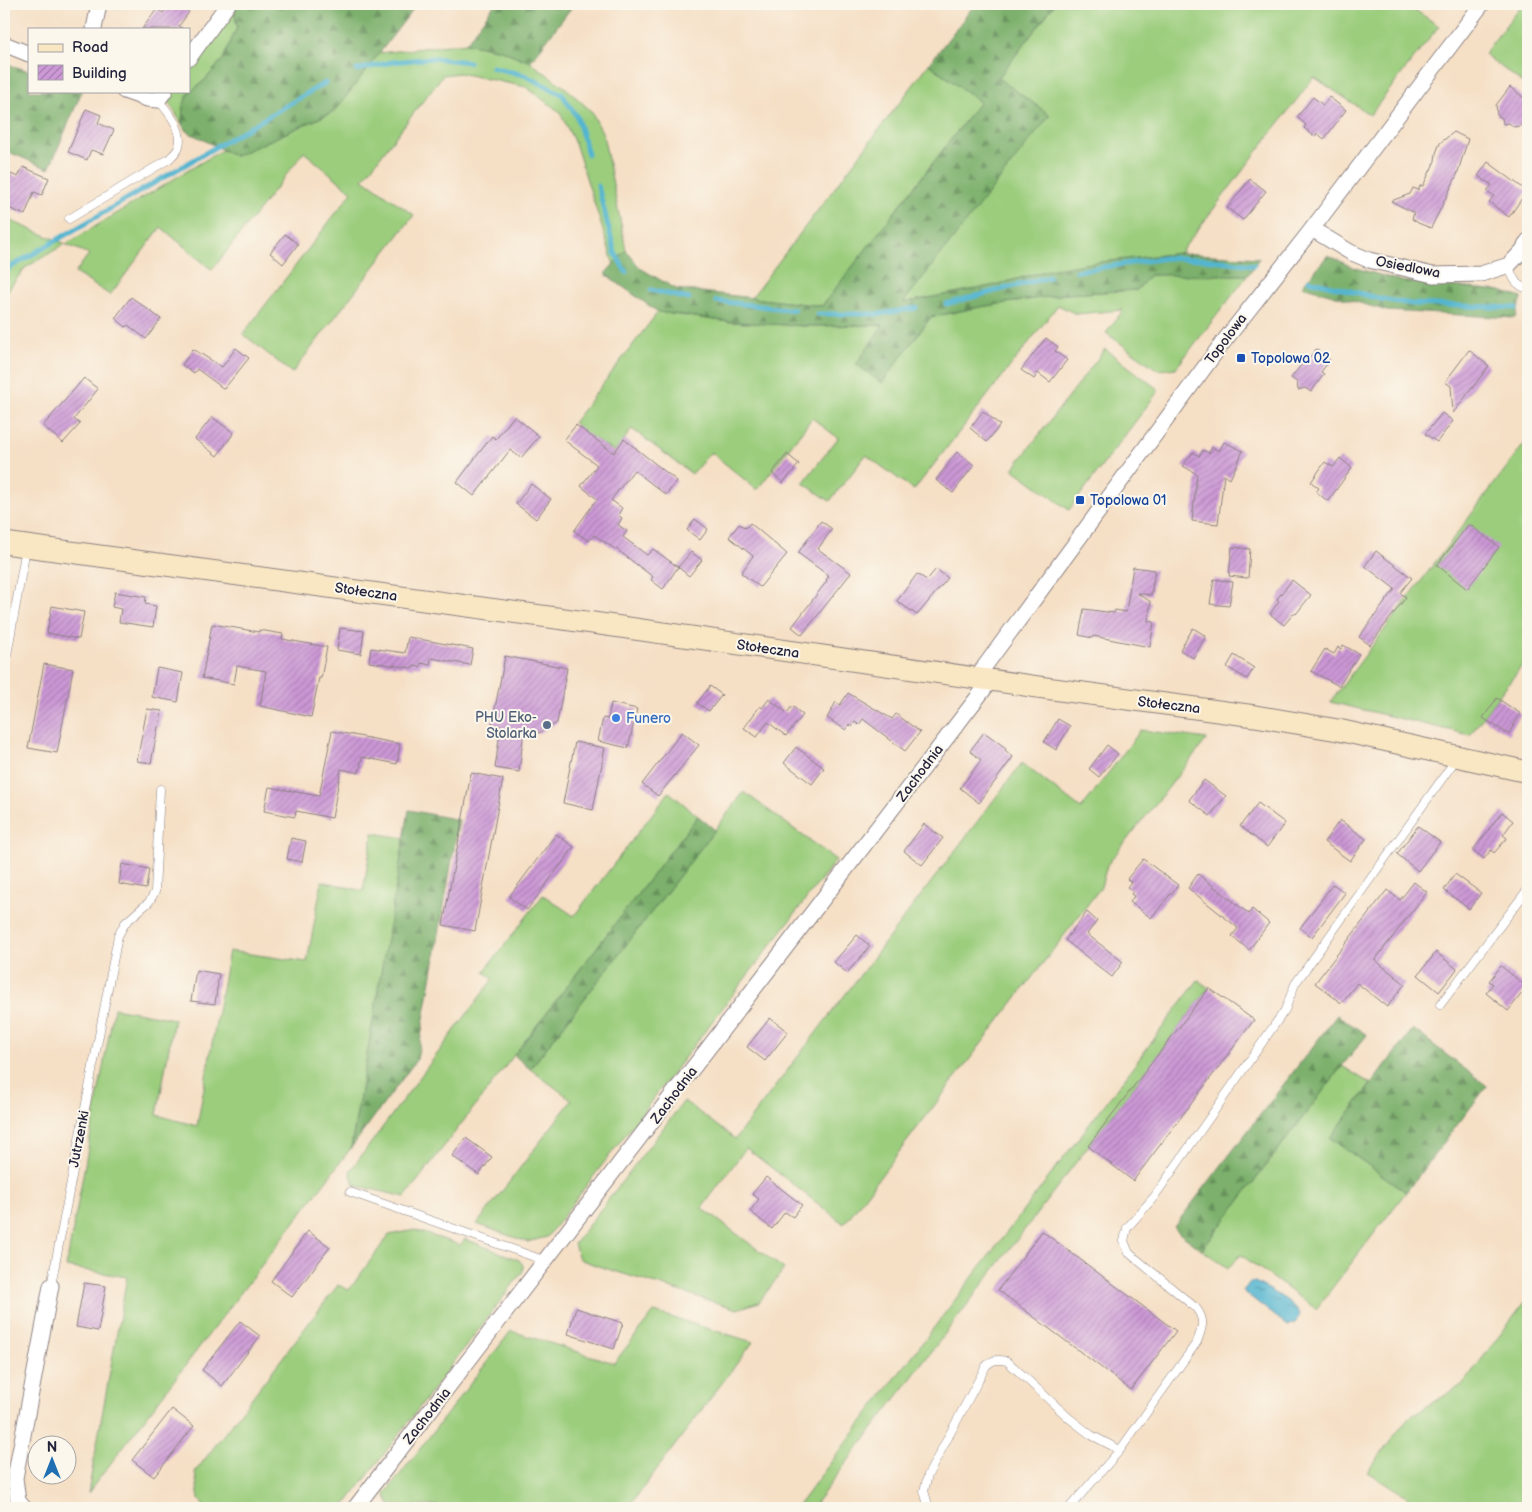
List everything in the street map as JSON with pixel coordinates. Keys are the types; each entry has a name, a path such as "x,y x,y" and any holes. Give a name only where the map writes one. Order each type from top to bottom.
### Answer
{"main road":[{"name":"Stołeczna","path":"4,542 1255,716 1338,730 1528,772"}],"street":[{"path":"94,28 99,4"},
{"path":"190,57 228,4"},
{"name":"Topolowa","path":"984,679 1221,345 1312,229 1482,4"},
{"path":"4,44 28,54"},
{"path":"126,92 134,95 161,96"},
{"name":"Osiedlowa","path":"1312,229 1350,252 1369,260 1433,275 1481,274 1508,265 1523,250 1528,241"},
{"name":"Zachodnia","path":"355,1508 546,1261 984,679"},
{"name":"Jutrzenki","path":"21,1504 15,1478 51,1286"}],"lane":[{"path":"69,219 170,159 179,148 180,136 161,96"},
{"path":"1508,265 1513,279 1522,287 1528,289"},
{"path":"4,672 26,546"},
{"path":"1069,1508 1120,1450 1198,1342 1203,1327 1202,1315 1196,1308 1129,1253 1124,1241 1128,1228 1154,1197 1280,1018 1295,984 1458,756"},
{"name":"Jutrzenki","path":"51,1286 118,936 125,923 149,902 155,892 160,789"},
{"path":"1440,1005 1528,889"},
{"path":"350,1192 546,1261"},
{"path":"929,1508 924,1491 928,1476 986,1366 992,1360 1007,1361 1069,1418 1091,1435 1120,1450"}],"green space":[{"path":"238,4 417,4 335,111 235,156 186,131 182,124 183,106 189,93 206,79 223,59 237,27 234,9"},
{"path":"495,4 574,4 530,62 501,50 466,43"},
{"path":"975,4 1055,4 998,78 1050,115 903,303 996,285 1049,270 1091,263 1180,253 1259,258 1248,275 1150,275 1137,290 1066,294 980,307 931,317 882,383 856,364 883,325 806,326 730,322 658,312 605,274 626,250 640,268 676,289 822,306 980,102 929,64"},
{"path":"1055,4 1406,4 1439,26 1370,115 1314,77 1180,253 1049,270 996,285 902,303 1049,115 998,78"},
{"path":"1522,4 1528,4 1528,87 1484,54"},
{"path":"234,9 237,27 231,43 223,59 206,79 189,93 183,106 182,124 166,98 170,92 190,92 190,67"},
{"path":"466,43 501,50 530,62 567,89 591,111 603,134 626,250 614,265 576,146 560,112 526,87 459,73 443,75 363,179 414,215 292,373 243,334 352,192 304,152 212,270 161,227 110,295 75,273 89,254 65,244 25,268 4,295 4,218 66,244 222,150 235,156 335,111 379,53"},
{"path":"4,63 28,71 28,92 82,92 49,169 4,150"},
{"path":"929,64 980,102 822,306 751,298"},
{"path":"1328,255 1352,267 1401,281 1500,291 1522,298 1515,318 1387,311 1302,286"},
{"path":"1150,275 1248,275 1176,368 1158,370 1106,333 1123,310 1076,314 1058,305 914,490 866,455 830,501 803,483 838,438 812,418 757,490 711,452 692,474 632,429 615,452 573,423 658,312 730,322 806,326 884,325 881,383 931,317 980,307 1066,294 1137,290"},
{"path":"1105,349 1159,390 1069,510 1013,469"},
{"path":"1528,439 1528,658 1470,735 1330,702"},
{"path":"1141,730 1207,739 1107,865 1101,887 844,1224 746,1148 702,1208 784,1269 759,1302 737,1309 579,1259 574,1244 684,1101 735,1139 1022,763 1081,809"},
{"path":"669,792 698,816 405,1197 354,1185 350,1171 493,979 484,972 543,895 574,916"},
{"path":"744,792 836,860 547,1237 527,1242 477,1224 572,1100 530,1069"},
{"path":"409,810 459,820 417,1059 351,1148"},
{"path":"698,816 715,830 530,1069 514,1055"},
{"path":"373,833 405,838 351,1148 88,1493 127,1277 66,1267 114,1008 174,1019 157,1115 197,1126 229,951 307,962 322,881 363,891"},
{"path":"1198,980 1209,988 812,1508 796,1508 1127,1075"},
{"path":"1337,1015 1367,1035 1202,1250 1174,1227"},
{"path":"1413,1029 1487,1086 1406,1192 1330,1138"},
{"path":"1342,1066 1371,1084 1330,1138 1406,1192 1316,1309 1241,1255 1228,1268 1202,1250"},
{"path":"415,1230 460,1245 465,1239 519,1260 523,1265 523,1271 343,1508 205,1508 199,1499 195,1472 338,1285 349,1290 389,1235"},
{"path":"1528,1298 1528,1500 1522,1508 1426,1508 1367,1472 1408,1418 1462,1385"},
{"path":"654,1312 753,1342 630,1505 390,1506 385,1494 511,1331 614,1363"}],"water":[{"path":"1250,1282 1255,1282 1291,1304 1299,1313 1295,1323 1288,1326 1243,1291"}],"building":[{"path":"169,4 178,4 189,12 179,26 182,28 143,28 157,9 163,13"},
{"path":"1510,87 1528,101 1528,124 1514,127 1509,123 1503,124 1502,118 1497,115 1496,105"},
{"path":"1313,97 1323,105 1329,97 1346,110 1324,139 1317,133 1315,137 1304,128 1306,125 1297,117"},
{"path":"86,109 101,115 98,123 114,130 103,154 91,150 87,160 68,152"},
{"path":"1454,132 1468,139 1457,175 1431,228 1412,219 1414,213 1391,201 1410,194 1413,188 1418,190 1421,185 1423,186 1435,161 1440,143"},
{"path":"1488,162 1527,191 1509,217 1489,202 1494,196 1487,191 1492,185 1478,176"},
{"path":"23,167 49,178 42,195 34,192 25,215 6,207 9,200 4,198 4,184 7,183 11,174 18,177"},
{"path":"1250,179 1266,191 1243,220 1227,208"},
{"path":"285,234 298,244 283,264 270,253"},
{"path":"131,297 161,319 146,339 115,318"},
{"path":"1046,338 1058,347 1055,351 1067,360 1050,382 1038,373 1034,379 1021,370"},
{"path":"236,348 249,358 224,389 197,369 194,373 182,365 193,349 222,367"},
{"path":"1316,349 1330,360 1321,372 1324,374 1311,392 1305,388 1298,390 1297,382 1291,378"},
{"path":"1469,350 1489,366 1453,413 1451,386 1445,382"},
{"path":"84,378 98,389 74,419 80,424 63,443 43,426"},
{"path":"983,411 1000,425 987,442 970,428"},
{"path":"1442,413 1453,421 1437,442 1425,434"},
{"path":"514,416 539,436 521,458 510,450 474,496 457,482 492,436 496,439"},
{"path":"212,417 234,433 217,456 195,439"},
{"path":"576,425 614,453 624,439 677,481 666,495 634,470 611,500 622,508 618,515 622,518 618,525 627,531 623,537 647,555 653,549 678,567 663,589 651,580 653,577 615,548 594,535 589,541 574,531 597,499 581,486 597,465 564,440"},
{"path":"1224,442 1243,451 1230,479 1224,475 1218,524 1192,521 1197,474 1183,466 1193,452 1199,456 1203,450 1209,453 1212,447 1219,451"},
{"path":"957,452 974,465 953,493 936,480"},
{"path":"787,454 799,464 783,483 772,473"},
{"path":"1340,458 1352,468 1328,501 1316,492 1319,488 1311,482 1325,462 1333,467"},
{"path":"531,484 551,499 536,519 516,504"},
{"path":"695,519 708,529 700,540 687,530"},
{"path":"821,521 832,529 818,549 851,573 802,635 792,627 829,576 798,553"},
{"path":"750,523 787,554 760,587 741,573 753,556 729,537 739,524 746,528"},
{"path":"1469,524 1499,547 1467,589 1437,565"},
{"path":"1232,547 1250,549 1248,578 1229,576"},
{"path":"1376,551 1412,578 1400,593 1406,597 1370,645 1359,637 1395,589 1365,566"},
{"path":"691,552 702,560 689,576 678,567"},
{"path":"1133,567 1155,570 1151,595 1137,593 1151,602 1148,621 1154,622 1150,647 1079,635 1084,609 1114,613 1115,610 1126,612"},
{"path":"936,569 948,578 917,615 897,601 917,574 927,580"},
{"path":"1214,579 1233,582 1229,606 1210,604"},
{"path":"1292,580 1311,595 1296,614 1294,613 1284,625 1270,614 1279,601 1277,599"},
{"path":"115,592 146,597 145,604 156,606 153,627 119,622 121,609 112,607"},
{"path":"52,606 84,612 79,639 47,633"},
{"path":"212,624 283,634 282,639 327,647 311,717 260,706 266,671 237,666 234,684 202,678"},
{"path":"340,628 364,631 361,654 337,650"},
{"path":"1193,628 1206,636 1193,658 1180,650"},
{"path":"408,637 473,649 470,665 431,658 430,665 421,663 420,667 413,666 413,668 369,662 371,648 405,653"},
{"path":"1343,645 1359,654 1339,686 1311,671 1325,649 1334,654 1338,647 1341,649"},
{"path":"1234,655 1254,668 1247,679 1227,667"},
{"path":"505,656 567,668 557,723 539,733 524,730 519,772 495,768 501,726 492,724"},
{"path":"44,664 73,669 57,753 28,748"},
{"path":"157,668 183,673 178,702 152,697"},
{"path":"710,686 722,695 709,711 697,703"},
{"path":"848,693 892,719 896,714 920,732 905,751 863,719 859,725 855,722 852,727 849,724 846,730 827,718 836,702 840,705"},
{"path":"1497,698 1521,714 1508,734 1483,718"},
{"path":"769,699 787,713 792,706 803,715 786,736 768,722 757,737 744,728 760,706 762,708"},
{"path":"611,703 637,709 628,748 598,741 603,718 608,719"},
{"path":"147,709 162,711 151,763 137,761"},
{"path":"1058,719 1070,726 1056,750 1044,742"},
{"path":"332,731 400,744 397,764 362,757 359,773 341,769 332,818 296,811 295,817 264,811 269,787 319,796"},
{"path":"682,732 699,745 658,796 642,784"},
{"path":"984,732 1006,748 1005,750 1013,757 979,803 960,788 981,760 970,751"},
{"path":"575,742 605,748 593,810 563,803"},
{"path":"1107,745 1118,754 1099,777 1089,769"},
{"path":"796,747 824,768 812,784 784,763"},
{"path":"471,773 503,779 475,931 443,925"},
{"path":"1204,780 1226,796 1210,816 1189,800"},
{"path":"1258,803 1285,823 1267,847 1240,826"},
{"path":"1502,812 1513,821 1503,835 1507,838 1494,853 1491,850 1484,859 1473,850"},
{"path":"1340,820 1366,839 1350,861 1324,842"},
{"path":"924,824 943,838 922,865 904,851"},
{"path":"1418,826 1440,842 1418,871 1397,854"},
{"path":"556,834 574,847 527,910 509,897"},
{"path":"291,838 306,841 302,862 287,859"},
{"path":"1143,859 1178,885 1151,918 1130,902 1134,896 1131,894 1133,891 1127,887 1131,882 1127,879"},
{"path":"122,864 149,869 146,889 119,884"},
{"path":"1198,874 1249,914 1252,909 1269,923 1249,950 1232,936 1238,928 1188,888"},
{"path":"1455,874 1481,893 1469,909 1444,890"},
{"path":"1414,882 1427,892 1375,960 1405,984 1387,1007 1357,983 1341,1003 1315,983 1387,890 1400,900"},
{"path":"1333,884 1345,893 1312,937 1300,928"},
{"path":"1087,912 1097,921 1087,934 1123,962 1112,977 1065,940"},
{"path":"857,935 870,946 847,973 834,962"},
{"path":"1436,952 1457,969 1439,992 1418,975"},
{"path":"1501,966 1527,987 1508,1011 1486,993 1493,984 1489,981"},
{"path":"196,970 219,974 215,1004 191,1001"},
{"path":"1209,988 1254,1020 1133,1181 1088,1146"},
{"path":"770,1018 788,1032 765,1061 747,1047"},
{"path":"466,1138 492,1157 479,1175 452,1156"},
{"path":"766,1177 802,1205 793,1217 785,1212 772,1229 750,1211 759,1199 752,1194"},
{"path":"308,1231 330,1247 292,1297 271,1281"},
{"path":"1042,1231 1176,1331 1131,1390 998,1290"},
{"path":"84,1283 106,1286 98,1331 76,1327"},
{"path":"576,1308 623,1323 614,1349 568,1334"},
{"path":"240,1321 260,1336 222,1386 202,1370"},
{"path":"172,1409 194,1426 154,1477 132,1460"}],"waterway":[{"path":"357,70 392,62 432,58 469,62"},
{"path":"492,67 524,75 562,94 577,117 588,154"},
{"path":"4,271 325,83"},
{"path":"598,186 615,253 626,272"},
{"path":"1077,271 1166,258 1204,259 1254,265"},
{"path":"946,304 1049,277"},
{"path":"1309,280 1381,299 1412,304 1516,308"},
{"path":"651,290 689,299"},
{"path":"716,301 795,310"},
{"path":"818,314 880,314 916,308"}],"place":[{"name":"Topolowa 02","path":"1241,358"},
{"name":"Topolowa 01","path":"1080,500"},
{"name":"Funero","path":"616,718"},
{"name":"PHU Eko- Stolarka","path":"547,725"}]}
